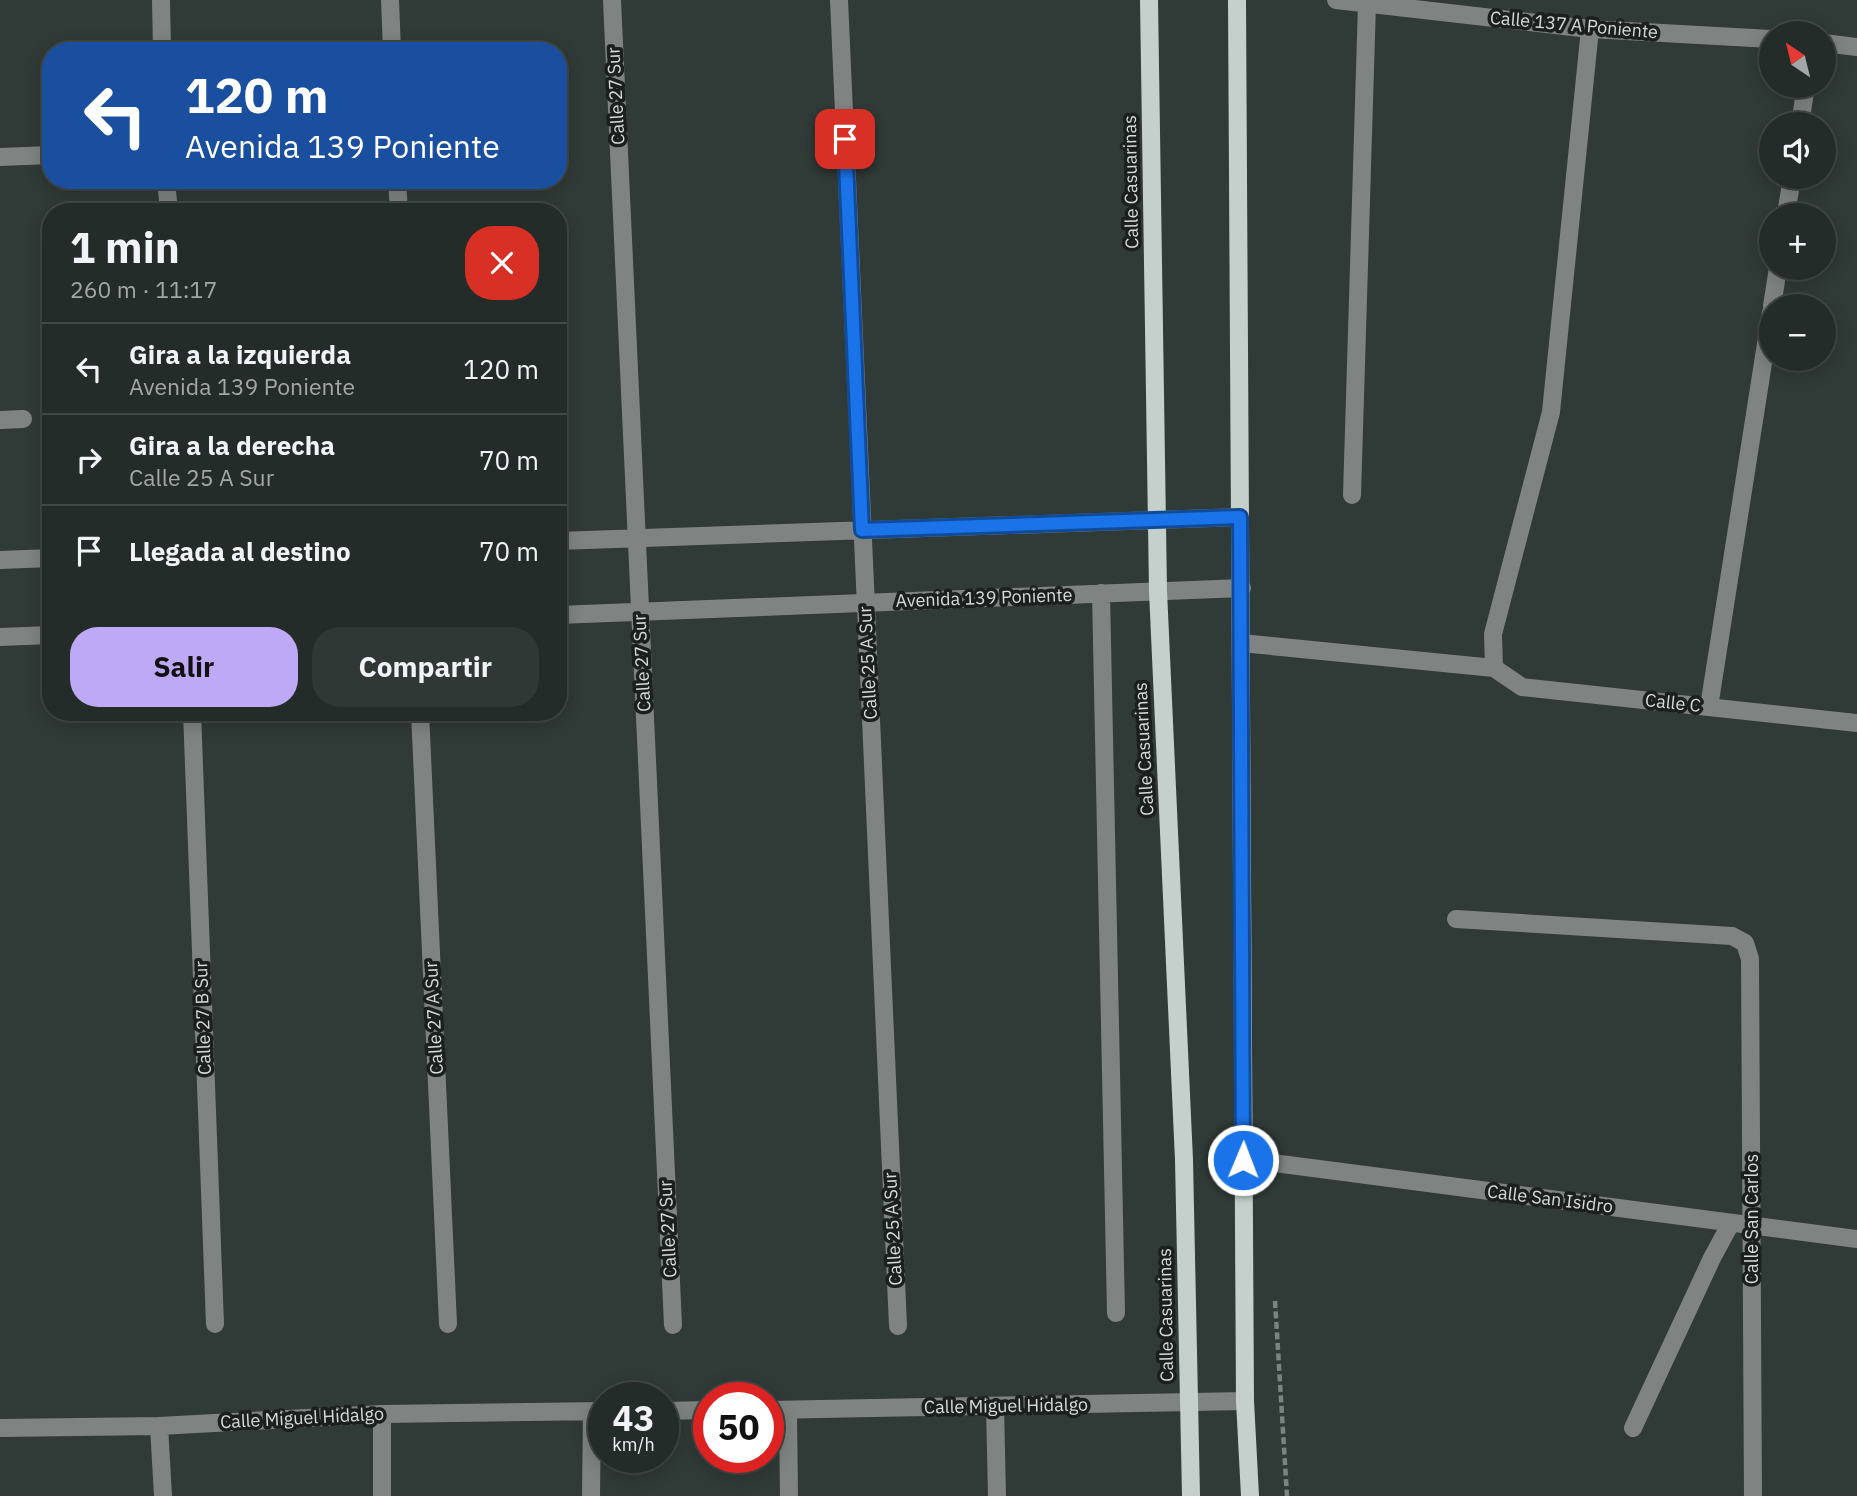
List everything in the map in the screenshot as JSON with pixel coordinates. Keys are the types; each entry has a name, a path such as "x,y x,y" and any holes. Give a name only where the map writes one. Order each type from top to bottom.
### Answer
{"main road":[{"name":"Calle Casuarinas","path":"1149,0 1158,591 1184,1160 1191,1496"},
{"path":"1237,0 1245,1401 1250,1496"}],"street":[{"path":"161,0 162,42"},
{"path":"390,0 392,42"},
{"name":"Calle 27 Sur","path":"612,0 673,1325"},
{"name":"Calle 25 A Sur","path":"839,0 898,1326"},
{"name":"Calle 137 A Poniente","path":"1336,0 1590,29 1759,39"},
{"path":"1352,495 1367,4"},
{"path":"1241,643 1494,668 1493,634 1551,412 1590,29"},
{"path":"1836,44 1857,47"},
{"path":"0,157 42,155"},
{"path":"1710,707 1762,371"},
{"path":"0,420 23,419"},
{"path":"567,541 1240,517"},
{"path":"0,560 42,558"},
{"name":"Avenida 139 Poniente","path":"567,615 1242,588"},
{"path":"1101,593 1116,1313"},
{"path":"0,637 42,635"},
{"name":"Calle C","path":"1494,668 1522,687 1857,723"},
{"name":"Calle 27 B Sur","path":"192,721 215,1324"},
{"name":"Calle 27 A Sur","path":"420,721 448,1324"},
{"name":"Calle San Carlos","path":"1456,919 1732,936 1745,943 1750,959 1753,1496"},
{"name":"Calle San Isidro","path":"1243,1160 1857,1239"},
{"path":"1633,1428 1731,1223"},
{"name":"Calle Miguel Hidalgo","path":"784,1410 1245,1401"},
{"path":"995,1406 997,1496"},
{"path":"788,1410 789,1496"},
{"name":"Calle Miguel Hidalgo","path":"0,1428 159,1426 382,1413 588,1411"},
{"path":"382,1413 382,1496"},
{"path":"159,1426 163,1496"},
{"path":"591,1496 593,1473"}],"route":[{"path":"845,139 862,530 1240,517 1243,1160"}]}
